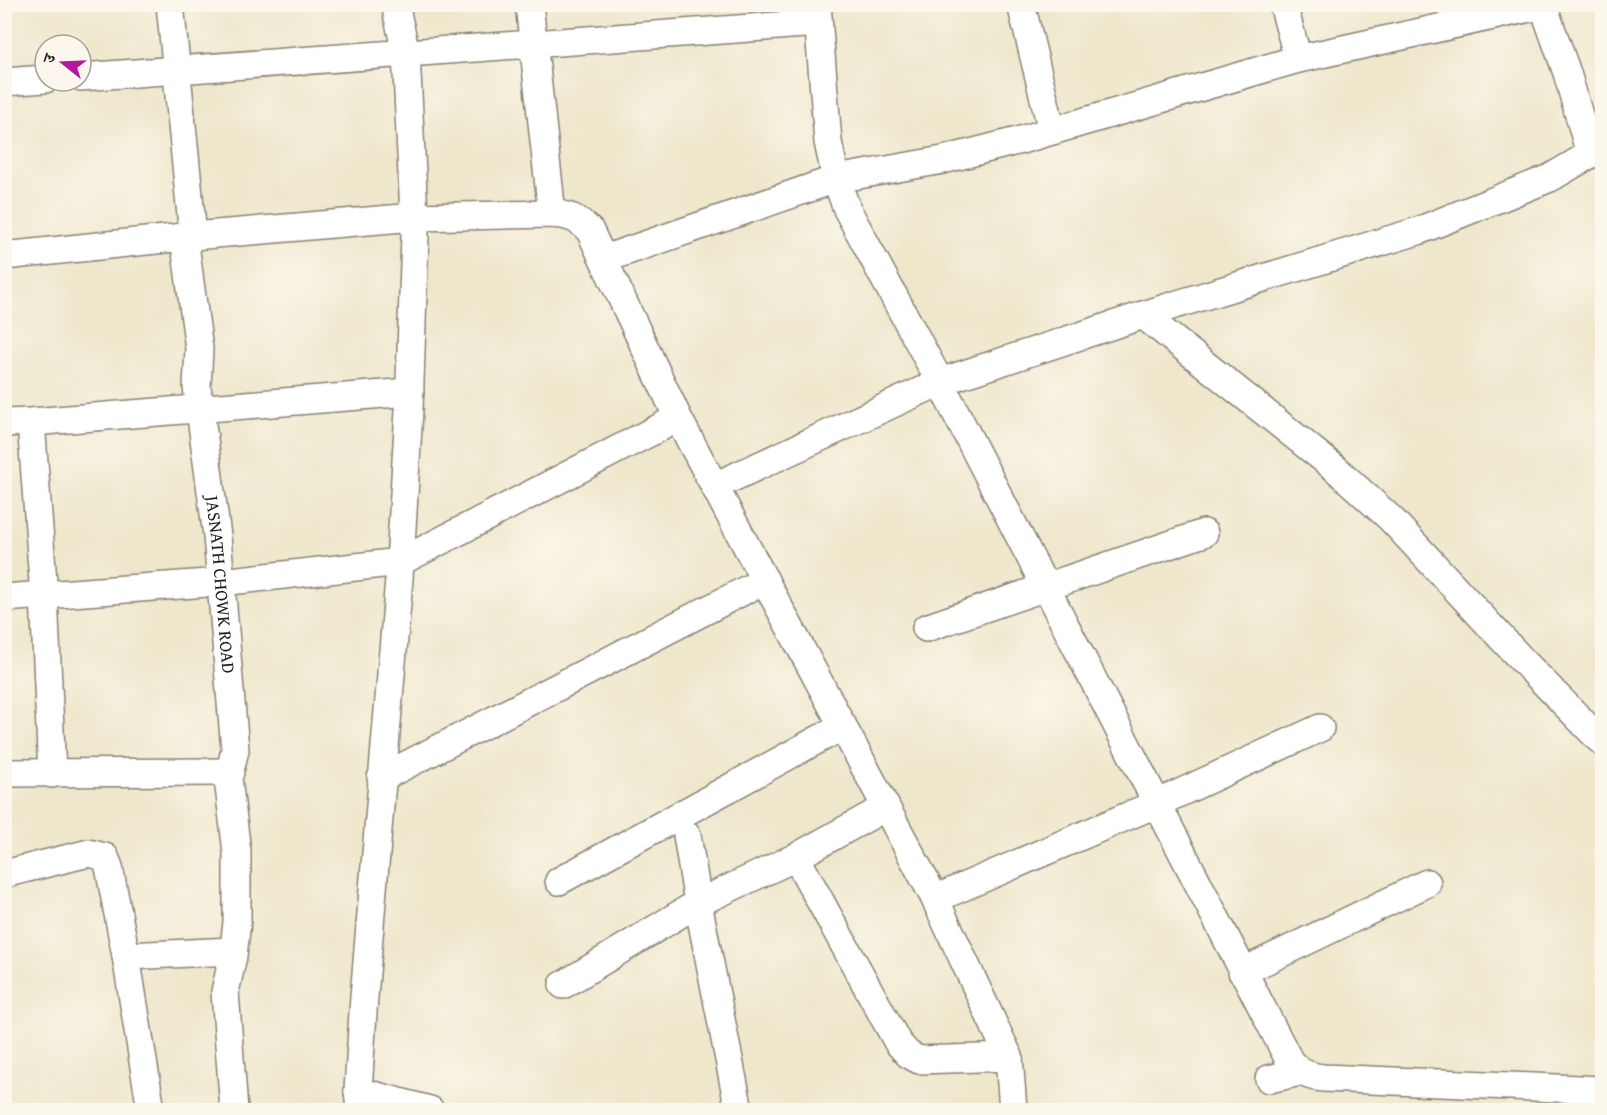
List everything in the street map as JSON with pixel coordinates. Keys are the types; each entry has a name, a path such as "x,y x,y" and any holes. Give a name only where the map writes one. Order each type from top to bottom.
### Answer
{"street":[{"path":"170,4 194,236 414,217 552,214 569,215 580,220 590,231 678,418 935,899 1009,1057 1013,1110"},
{"path":"395,4 406,53 414,217 410,392 400,562 381,778 359,1101 430,1110"},
{"path":"529,4 552,214"},
{"path":"1021,4 1052,131"},
{"path":"1283,4 1298,59"},
{"path":"604,259 836,179 943,160 1052,131 1298,59 1546,5 1567,74 1596,149 1550,178 1418,231 1143,315 940,382 715,486"},
{"path":"93,76 534,44 818,14 828,142 836,179 847,209 1047,587 1290,1062 1300,1072 1311,1077 1602,1090"},
{"path":"4,82 33,81"},
{"name":"JASNATH CHOWK ROAD","path":"4,256 184,237 199,348 197,387 217,536 235,750 228,779 237,852 237,922 225,992 234,1110"},
{"path":"1143,315 1336,469 1390,519 1602,742"},
{"path":"4,423 31,423 410,392"},
{"path":"4,598 221,582 400,562 678,418"},
{"path":"31,423 44,595 52,774"},
{"path":"926,628 1204,533"},
{"path":"381,778 765,580"},
{"path":"559,881 843,726"},
{"path":"935,899 1158,803 1320,728"},
{"path":"4,774 230,772"},
{"path":"563,986 698,903 796,857 886,807"},
{"path":"687,835 698,903 739,1110"},
{"path":"4,874 89,853 105,858 109,867 126,956 151,1110"},
{"path":"796,857 898,1043 908,1054 919,1060 1009,1057"},
{"path":"1242,972 1427,883"},
{"path":"126,956 233,951"},
{"path":"1269,1079 1300,1072"}]}
